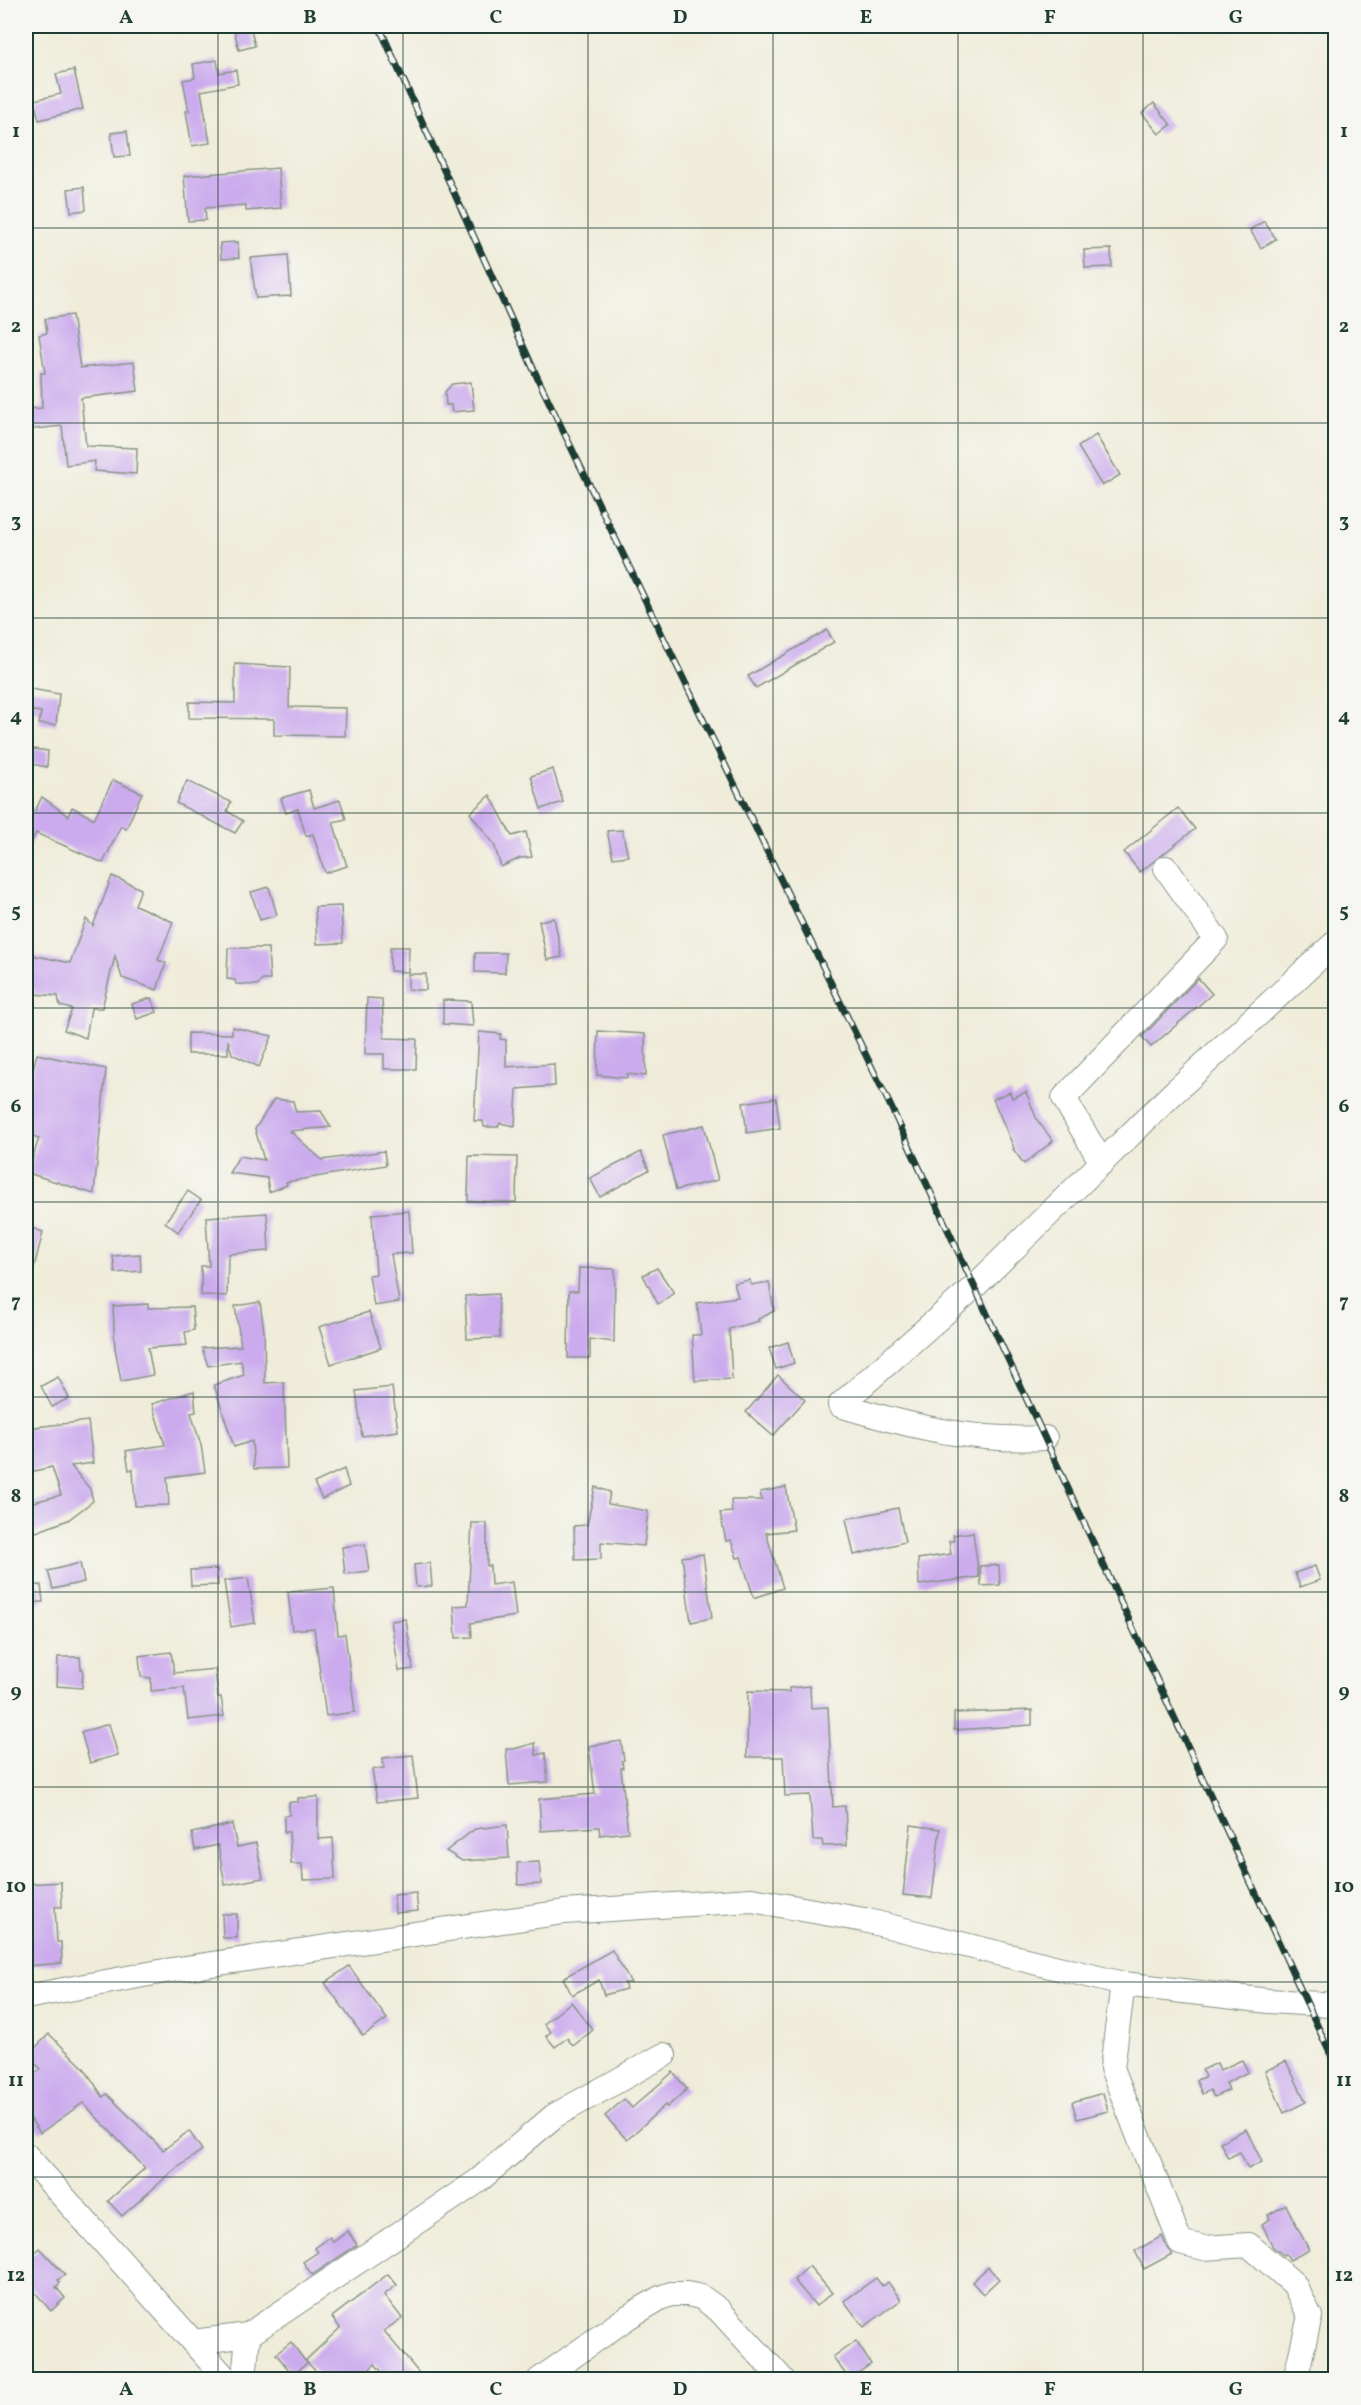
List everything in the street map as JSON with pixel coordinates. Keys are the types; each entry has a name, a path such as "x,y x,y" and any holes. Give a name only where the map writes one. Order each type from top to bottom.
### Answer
{"street":[{"path":"1102,1163 1064,1098 1223,932 1166,868"},
{"path":"1045,1438 1009,1440 954,1434 896,1422 840,1405 975,1286 1335,942"},
{"path":"26,1997 165,1971 564,1912 752,1900 864,1920 1123,1984 1269,2001 1335,2004"},
{"path":"1123,1984 1112,2067 1180,2242 1204,2248 1249,2246 1294,2284 1310,2316 1295,2379"},
{"path":"193,2342 248,2335 478,2181 554,2116 664,2055"},
{"path":"26,2155 227,2379"},
{"path":"538,2379 628,2317 671,2294 701,2297 719,2310 783,2379"},
{"path":"244,2379 248,2335"}],"building":[{"path":"233,26 250,26 255,46 239,50"},
{"path":"217,60 219,73 236,70 238,84 201,91 210,143 192,146 183,80 195,78 193,64"},
{"path":"74,70 83,109 39,120 34,100 61,94 56,74"},
{"path":"1154,103 1171,125 1159,134 1142,113"},
{"path":"127,131 130,156 114,157 111,133"},
{"path":"278,168 281,208 246,211 246,205 205,208 206,220 188,221 184,176"},
{"path":"84,187 86,210 71,212 68,189"},
{"path":"1264,221 1276,239 1261,248 1250,230"},
{"path":"238,242 239,258 221,259 220,243"},
{"path":"1111,249 1112,267 1085,268 1084,250"},
{"path":"288,255 291,296 256,298 250,258"},
{"path":"72,315 80,368 134,362 138,391 81,398 86,446 137,448 136,474 94,471 95,461 66,465 62,426 26,430 26,409 42,408 41,373 45,373 39,335 47,333 45,319"},
{"path":"471,382 474,410 452,412 451,405 446,405 445,392 452,384"},
{"path":"1096,435 1120,475 1102,486 1078,447"},
{"path":"827,630 834,642 756,688 748,676"},
{"path":"235,664 290,667 289,707 346,708 345,736 274,735 274,719 189,718 189,702 235,703"},
{"path":"26,688 59,694 56,725 39,724 41,712 26,710"},
{"path":"26,748 48,751 47,767 26,763"},
{"path":"553,769 563,802 541,809 531,776"},
{"path":"113,780 142,793 126,829 121,826 103,863 36,833 26,853 26,804 35,811 42,797 68,816 72,807 94,819"},
{"path":"187,781 231,802 227,811 243,821 235,833 176,803"},
{"path":"309,790 314,808 340,800 346,819 333,822 347,866 325,873 313,834 306,836 298,809 286,813 281,798"},
{"path":"490,795 512,836 526,832 532,857 520,858 501,867 494,844 470,813"},
{"path":"1178,808 1195,829 1140,872 1124,852"},
{"path":"622,830 628,856 613,858 607,831"},
{"path":"112,876 141,889 135,905 173,922 158,960 166,963 157,990 122,978 115,956 102,1008 91,1008 86,1038 64,1030 72,1009 60,1006 58,996 34,994 34,989 26,985 32,955 70,963 86,919 93,926"},
{"path":"269,887 277,915 260,920 251,892"},
{"path":"341,906 343,943 317,944 315,907"},
{"path":"554,918 562,957 547,960 539,921"},
{"path":"390,947 409,947 408,972 390,971"},
{"path":"228,948 268,948 270,980 263,980 257,985 236,984 235,980 227,979"},
{"path":"475,953 506,953 505,973 475,972"},
{"path":"408,974 426,974 426,990 408,990"},
{"path":"1198,978 1212,994 1151,1047 1142,1037"},
{"path":"151,998 157,1012 137,1019 132,1004"},
{"path":"367,998 382,999 384,1038 417,1039 416,1069 384,1069 384,1054 365,1054"},
{"path":"443,1000 471,1001 473,1026 443,1024"},
{"path":"232,1027 272,1036 259,1067 232,1054 228,1040 228,1054 188,1054 188,1033 232,1034"},
{"path":"598,1031 645,1034 646,1076 627,1074 627,1078 597,1075"},
{"path":"479,1032 501,1034 500,1039 506,1040 506,1067 554,1064 555,1086 517,1089 515,1126 500,1123 498,1127 484,1127 483,1121 474,1121"},
{"path":"37,1054 106,1069 94,1194 28,1173 39,1138 26,1134 26,1097"},
{"path":"1010,1092 1012,1098 1026,1092 1037,1120 1053,1141 1024,1164 1013,1149 993,1099"},
{"path":"776,1098 780,1128 747,1133 743,1103"},
{"path":"274,1099 293,1101 296,1112 321,1111 331,1127 290,1131 322,1160 384,1151 386,1165 286,1182 287,1185 269,1192 267,1178 229,1173 239,1156 264,1160 255,1129"},
{"path":"704,1125 718,1180 676,1190 663,1135"},
{"path":"641,1152 649,1170 600,1197 590,1178"},
{"path":"469,1156 517,1157 516,1202 468,1201"},
{"path":"188,1191 201,1200 178,1232 165,1222"},
{"path":"409,1211 412,1253 391,1254 399,1302 374,1306 369,1275 376,1274 372,1214"},
{"path":"267,1213 269,1251 228,1254 227,1296 201,1295 201,1266 209,1266 206,1217"},
{"path":"26,1226 43,1232 31,1279 26,1278"},
{"path":"140,1254 141,1271 115,1273 113,1256"},
{"path":"579,1268 615,1269 614,1342 590,1339 590,1358 568,1358 569,1291 578,1291"},
{"path":"657,1268 674,1293 658,1304 643,1275"},
{"path":"750,1280 751,1285 769,1282 774,1311 758,1319 759,1321 729,1329 732,1379 695,1381 692,1335 701,1335 697,1303 738,1297 734,1283"},
{"path":"498,1294 500,1338 467,1339 465,1296"},
{"path":"260,1302 264,1331 265,1383 284,1382 287,1468 254,1469 252,1441 234,1447 214,1385 244,1375 241,1361 208,1366 202,1348 241,1346 235,1306"},
{"path":"148,1304 148,1308 192,1307 194,1330 185,1332 187,1345 148,1348 153,1375 121,1381 115,1348 113,1306"},
{"path":"369,1312 381,1348 331,1364 319,1327"},
{"path":"788,1342 794,1363 776,1369 769,1348"},
{"path":"778,1375 805,1400 773,1436 746,1412"},
{"path":"58,1377 69,1398 52,1407 41,1386"},
{"path":"392,1387 398,1431 362,1436 356,1391"},
{"path":"194,1391 196,1412 191,1413 201,1445 205,1472 167,1477 169,1505 135,1506 133,1469 129,1470 126,1451 165,1445 152,1404"},
{"path":"88,1421 93,1463 71,1466 90,1489 93,1501 68,1520 31,1534 26,1504 61,1495 52,1467 30,1472 26,1451 26,1447 29,1447 26,1428"},
{"path":"344,1469 349,1486 322,1499 314,1483"},
{"path":"595,1487 610,1492 608,1504 648,1511 644,1546 601,1542 601,1559 575,1560 574,1526 587,1525"},
{"path":"786,1487 794,1530 766,1533 783,1588 754,1598 741,1557 737,1558 731,1540 726,1541 720,1513 732,1512 731,1500 762,1500 760,1492"},
{"path":"898,1508 905,1542 854,1555 846,1519"},
{"path":"472,1523 487,1523 487,1566 490,1566 491,1585 512,1582 516,1616 471,1623 472,1637 456,1638 454,1606 468,1605"},
{"path":"973,1532 979,1577 919,1585 918,1559 951,1554 949,1541 954,1541 953,1535"},
{"path":"365,1544 369,1571 345,1574 342,1547"},
{"path":"703,1554 712,1618 691,1622 682,1557"},
{"path":"80,1563 84,1582 53,1589 48,1571"},
{"path":"430,1563 432,1586 416,1587 414,1565"},
{"path":"999,1565 1000,1585 981,1586 980,1566"},
{"path":"1315,1566 1320,1580 1300,1587 1295,1573"},
{"path":"217,1569 218,1585 191,1586 190,1570"},
{"path":"248,1578 255,1623 231,1627 224,1581"},
{"path":"41,1585 43,1602 26,1603 26,1586"},
{"path":"334,1588 338,1635 345,1634 355,1712 326,1716 314,1628 292,1630 288,1592"},
{"path":"406,1619 413,1669 399,1671 391,1621"},
{"path":"171,1652 174,1673 215,1669 218,1697 221,1697 224,1716 188,1720 184,1688 151,1691 151,1678 141,1677 139,1656"},
{"path":"58,1657 80,1657 81,1669 83,1669 82,1688 57,1686"},
{"path":"810,1686 811,1708 828,1707 833,1807 845,1806 847,1845 823,1846 822,1840 813,1840 810,1795 785,1796 783,1757 747,1757 748,1691 789,1692 789,1688"},
{"path":"1032,1710 1032,1725 954,1730 954,1713"},
{"path":"109,1724 118,1755 90,1763 81,1732"},
{"path":"621,1741 624,1760 622,1761 623,1768 621,1768 628,1832 600,1835 599,1827 541,1831 539,1799 595,1794 589,1746"},
{"path":"535,1743 536,1755 545,1753 548,1782 509,1785 506,1749"},
{"path":"413,1755 418,1798 377,1802 372,1769 384,1768 383,1758"},
{"path":"318,1797 318,1839 333,1838 335,1879 303,1880 302,1864 291,1864 289,1832 284,1832 284,1816 289,1815 289,1802 298,1802 298,1798"},
{"path":"232,1824 237,1847 256,1843 263,1878 225,1885 218,1845 195,1850 192,1833"},
{"path":"507,1825 509,1858 462,1861 446,1851 475,1829"},
{"path":"911,1825 940,1829 932,1898 903,1895"},
{"path":"539,1862 541,1884 518,1885 517,1863"},
{"path":"61,1882 62,1907 55,1907 57,1942 61,1942 62,1963 26,1966 26,1884"},
{"path":"416,1893 418,1911 395,1913 394,1895"},
{"path":"222,1914 237,1914 237,1938 223,1938"},
{"path":"612,1950 631,1983 624,1983 626,1989 604,1995 599,1980 572,1995 563,1978"},
{"path":"349,1966 387,2019 363,2036 325,1983"},
{"path":"571,2002 593,2030 573,2046 567,2038 555,2047 546,2036 551,2032 544,2024"},
{"path":"49,2034 84,2068 103,2097 107,2094 163,2150 189,2131 202,2150 173,2171 122,2216 108,2201 145,2168 83,2103 40,2133 26,2112 26,2081 41,2069 27,2056"},
{"path":"1242,2060 1248,2072 1226,2083 1229,2090 1214,2097 1210,2090 1202,2094 1196,2080 1205,2077 1202,2070 1217,2063 1220,2070"},
{"path":"1286,2061 1306,2102 1284,2113 1265,2071"},
{"path":"673,2072 687,2089 667,2107 665,2105 627,2140 605,2116 624,2099 632,2108"},
{"path":"1103,2093 1108,2111 1077,2119 1072,2102"},
{"path":"1246,2129 1262,2162 1248,2169 1240,2152 1228,2158 1220,2142"},
{"path":"1286,2205 1309,2250 1290,2260 1286,2254 1283,2255 1273,2247 1262,2224 1270,2219 1268,2215"},
{"path":"348,2231 357,2245 312,2275 303,2262 318,2252 315,2248 330,2237 333,2242"},
{"path":"1162,2236 1172,2254 1144,2269 1135,2251"},
{"path":"40,2248 65,2275 58,2280 60,2283 56,2287 65,2298 51,2311 26,2282 26,2268 32,2262 28,2259"},
{"path":"809,2266 832,2293 816,2306 794,2280"},
{"path":"988,2267 999,2279 983,2294 972,2282"},
{"path":"388,2274 397,2285 384,2295 402,2318 384,2331 424,2379 388,2379 375,2364 359,2379 323,2379 306,2361 307,2363 293,2375 276,2354 291,2342 305,2361 340,2328 332,2317"},
{"path":"876,2278 882,2286 888,2282 901,2300 864,2327 844,2301"},
{"path":"856,2341 871,2364 849,2379 833,2357"}],"railway":[{"path":"379,26 538,379 891,1107 1336,2066"}]}
